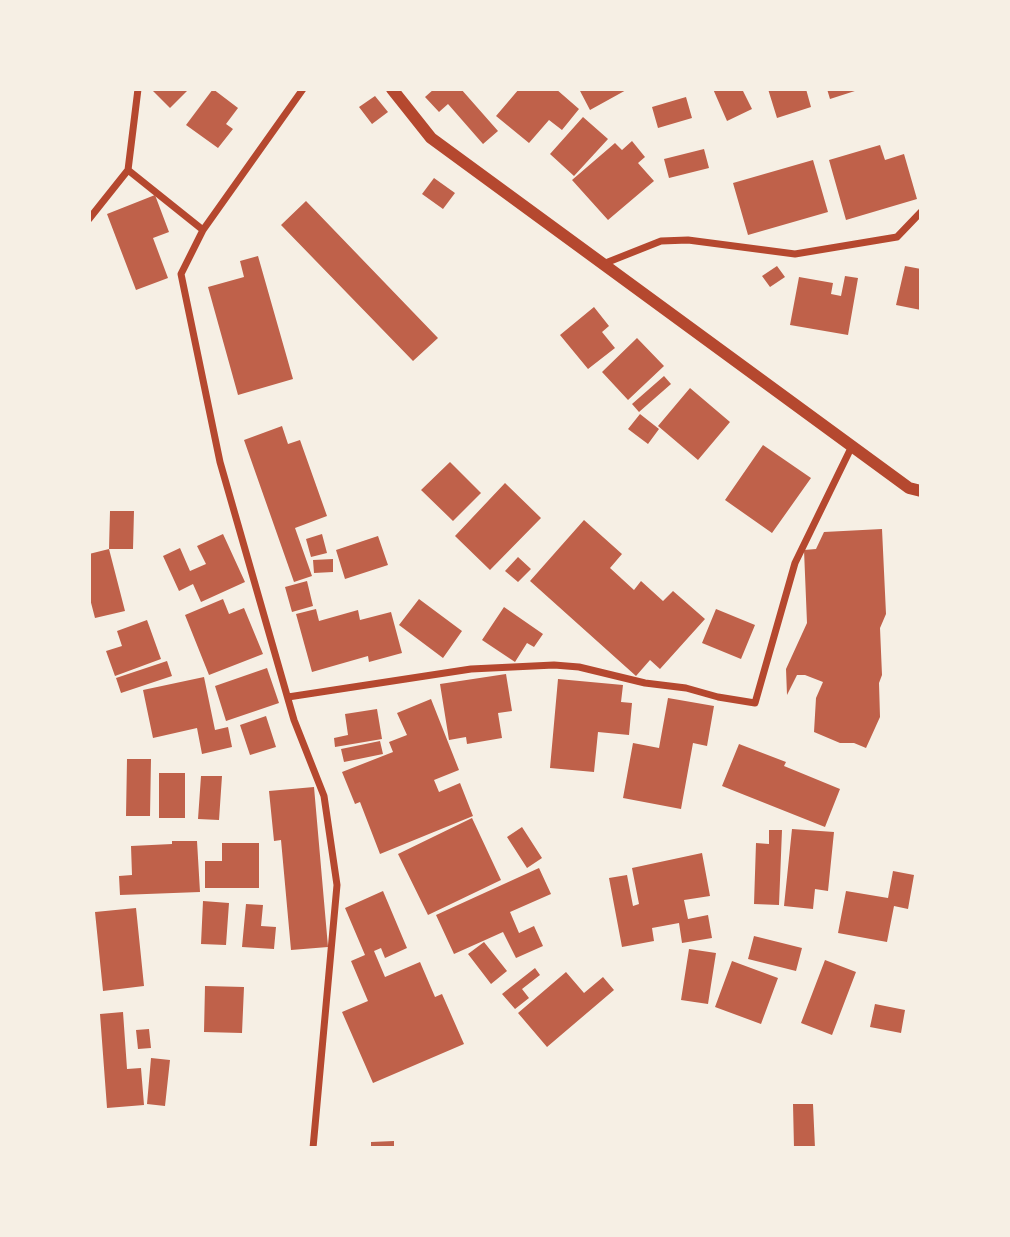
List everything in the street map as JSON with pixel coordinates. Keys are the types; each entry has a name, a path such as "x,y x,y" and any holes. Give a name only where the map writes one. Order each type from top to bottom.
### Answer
{"street":[{"path":"89,219 128,170 138,89"},
{"path":"303,89 203,230 181,274 220,462 294,720 324,796 337,885 313,1148"},
{"path":"392,89 431,138 909,488 921,491"},
{"path":"128,170 203,230"},
{"path":"603,264 661,241 688,240 795,254 897,237 921,212"},
{"path":"288,697 471,669 554,665 579,667 645,683 686,688 755,703 795,564 852,446"}],"building":[{"path":"151,89 189,89 170,108"},
{"path":"213,89 238,108 226,124 233,129 218,148 186,125"},
{"path":"434,89 461,89 498,131 483,144 448,104 439,112 425,97"},
{"path":"519,89 556,89 579,109 562,130 549,120 529,143 496,116"},
{"path":"579,89 628,89 590,110"},
{"path":"713,89 742,89 752,109 727,121"},
{"path":"768,89 806,89 811,107 777,118"},
{"path":"827,89 858,89 858,90 830,99"},
{"path":"375,96 388,112 372,124 359,107"},
{"path":"686,97 692,118 658,128 652,107"},
{"path":"583,117 608,139 574,176 550,154"},
{"path":"632,141 645,157 638,163 654,181 608,220 572,180 615,143 622,150"},
{"path":"880,145 885,160 904,154 917,199 846,220 829,160"},
{"path":"704,149 709,168 669,178 664,159"},
{"path":"813,160 828,212 748,235 733,183"},
{"path":"434,178 455,193 443,209 422,194"},
{"path":"155,195 169,232 153,238 168,278 136,290 107,214"},
{"path":"306,201 438,338 413,361 281,225"},
{"path":"258,256 293,379 238,395 208,287 244,277 240,261"},
{"path":"777,266 785,277 770,287 762,276"},
{"path":"905,266 921,269 921,310 896,305"},
{"path":"845,276 858,278 848,335 790,325 799,277 833,283 831,294 841,296"},
{"path":"594,307 609,326 602,332 615,348 588,369 560,335"},
{"path":"637,338 664,366 628,400 602,372"},
{"path":"664,376 671,384 639,412 632,404"},
{"path":"690,388 730,422 698,460 658,426"},
{"path":"640,414 659,429 648,444 628,429"},
{"path":"282,426 288,444 300,440 327,516 295,528 312,576 294,582 244,440"},
{"path":"763,445 811,478 772,533 725,500"},
{"path":"450,462 481,493 453,521 421,490"},
{"path":"505,483 541,518 490,570 455,536"},
{"path":"110,511 134,511 133,549 109,549"},
{"path":"584,520 622,554 610,568 634,590 641,581 663,601 673,591 705,619 660,669 650,660 636,676 530,581"},
{"path":"882,529 886,614 880,628 880,717 866,748 854,743 840,743 814,732 816,698 823,682 797,675 787,695 786,669 807,623 804,550 816,549 824,532"},
{"path":"223,534 245,582 201,602 193,584 179,591 163,556 180,548 190,571 206,564 197,546"},
{"path":"322,534 327,553 311,557 306,539"},
{"path":"378,536 388,565 345,579 336,550"},
{"path":"109,549 125,611 95,618 89,595 89,554"},
{"path":"518,557 531,569 518,582 505,571"},
{"path":"333,559 333,572 314,573 313,560"},
{"path":"307,581 313,606 292,612 285,587"},
{"path":"223,599 229,614 244,608 263,654 209,675 185,615"},
{"path":"419,599 462,631 443,658 399,625"},
{"path":"504,607 543,634 534,647 527,643 515,662 482,640"},
{"path":"316,609 319,621 358,610 360,620 391,612 402,653 369,662 368,656 312,672 296,614"},
{"path":"716,609 755,625 741,659 702,643"},
{"path":"147,620 161,659 115,676 106,651 122,646 117,631"},
{"path":"167,661 172,676 121,693 116,678"},
{"path":"267,668 279,703 226,721 215,686"},
{"path":"506,674 512,711 498,713 502,738 467,744 466,737 449,740 440,684"},
{"path":"204,677 215,730 228,727 232,747 202,754 197,728 153,738 143,690"},
{"path":"558,679 623,685 621,702 632,703 629,735 598,732 594,772 550,768"},
{"path":"668,698 714,706 707,746 693,743 681,809 623,798 633,743 659,748"},
{"path":"431,699 459,770 434,780 439,792 460,783 473,816 380,854 360,802 355,804 342,772 393,752 389,742 407,735 397,713"},
{"path":"377,709 382,739 335,747 334,738 348,735 345,714"},
{"path":"266,716 276,747 250,755 240,725"},
{"path":"380,741 383,754 344,762 341,749"},
{"path":"739,744 786,762 784,766 840,789 825,827 722,786"},
{"path":"127,759 151,759 150,816 126,816"},
{"path":"159,773 185,773 185,818 159,818"},
{"path":"201,776 222,776 219,820 198,819"},
{"path":"314,787 328,947 291,950 281,840 274,841 269,791"},
{"path":"472,818 501,880 428,915 398,854"},
{"path":"522,827 542,858 527,868 507,837"},
{"path":"792,829 834,832 828,891 815,889 813,909 784,906"},
{"path":"769,830 782,830 779,905 754,904 756,843 769,844"},
{"path":"172,841 197,841 200,892 120,895 119,876 132,875 131,846 172,844"},
{"path":"222,843 259,843 259,888 205,888 205,861 222,861"},
{"path":"702,853 710,896 684,900 688,919 708,915 712,938 682,943 679,923 652,928 654,941 622,947 609,878 627,875 633,906 639,904 632,868"},
{"path":"539,868 551,894 510,912 519,933 534,926 543,946 516,958 503,932 454,954 436,915"},
{"path":"893,871 914,875 908,909 894,906 887,942 838,933 846,891 888,898"},
{"path":"383,891 407,948 385,958 381,948 374,951 385,977 420,962 435,997 442,994 464,1044 373,1083 342,1012 368,1001 351,961 365,955 345,908"},
{"path":"203,901 229,903 226,945 201,944"},
{"path":"246,904 263,905 261,926 276,927 274,949 242,947"},
{"path":"136,908 144,986 103,991 95,912"},
{"path":"754,936 802,948 796,971 748,959"},
{"path":"484,942 507,971 491,984 468,954"},
{"path":"689,949 716,953 708,1004 681,1000"},
{"path":"825,960 856,972 832,1035 801,1023"},
{"path":"732,961 778,978 761,1024 715,1007"},
{"path":"535,968 540,975 522,989 529,998 515,1009 502,994"},
{"path":"566,972 584,993 603,977 614,990 547,1047 518,1013"},
{"path":"205,986 244,987 242,1033 204,1032"},
{"path":"875,1004 905,1010 901,1033 870,1027"},
{"path":"123,1012 127,1069 141,1068 144,1105 107,1108 100,1014"},
{"path":"149,1029 151,1048 138,1049 136,1030"},
{"path":"151,1058 170,1060 165,1106 147,1104"},
{"path":"793,1104 813,1104 815,1148 794,1148"},
{"path":"394,1141 394,1148 371,1148 371,1142"}]}
